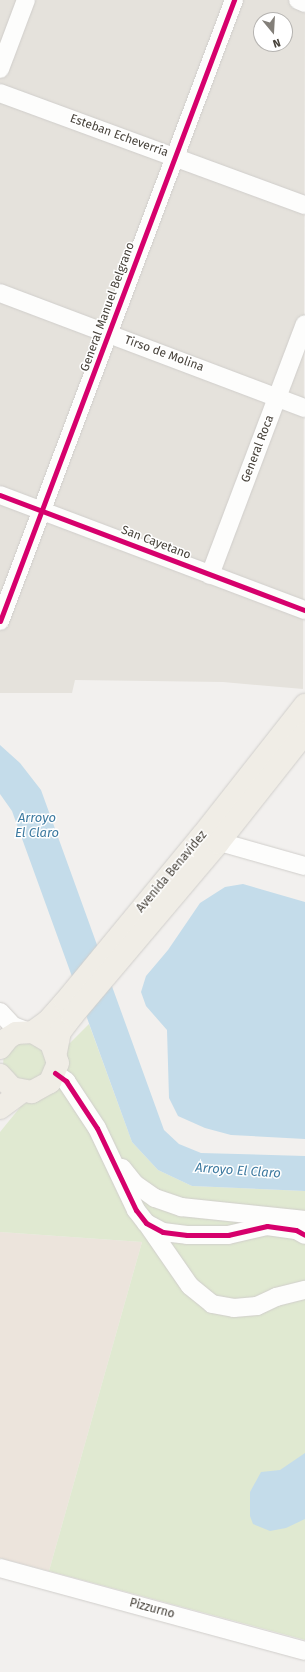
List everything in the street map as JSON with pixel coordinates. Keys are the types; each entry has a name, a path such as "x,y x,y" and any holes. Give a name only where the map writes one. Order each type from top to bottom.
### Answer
{"main road":[{"name":"Avenida Benavídez","path":"210,840 305,705"},
{"name":"Avenida Benavídez","path":"0,1048 8,1038 29,1031 68,1009 210,840 305,733"},
{"name":"Avenida Benavídez","path":"56,1063 60,1032 68,1009"},
{"path":"0,1108 21,1092 42,1088 56,1063 51,1043 29,1031"},
{"path":"0,1075 12,1088 21,1092"}],"street":[{"path":"0,69 26,0"},
{"name":"General Manuel Belgrano","path":"0,621 110,334 234,0"},
{"path":"298,0 305,2"},
{"name":"Esteban Echeverría","path":"0,93 305,205"},
{"name":"Tirso de Molina","path":"0,293 305,408"},
{"name":"General Roca","path":"210,575 305,324"},
{"name":"San Cayetano","path":"0,495 305,610"},
{"path":"210,840 305,866"},
{"path":"0,1012 13,1026 29,1031"},
{"path":"56,1063 88,1114 136,1210 190,1286 212,1304 234,1308 257,1306 276,1297 305,1290"},
{"path":"107,1151 135,1184 155,1198 181,1207 305,1220"},
{"path":"146,1223 163,1232 187,1235 228,1235 267,1226 296,1230 305,1236"},
{"name":"Pizzurno","path":"0,1568 305,1651"}],"shaded area":[{"path":"0,0 305,0 303,689 223,682 75,680 72,693 0,693"},
{"path":"0,1232 142,1242 49,1571 0,1558"}],"green space":[{"path":"89,1024 132,1142 158,1170 192,1186 305,1191 305,1640 49,1571 142,1242 0,1232 0,1132 22,1105 30,1101 66,1047"},
{"path":"29,1037 49,1058 45,1072 34,1082 18,1082 3,1066 4,1051"}],"water":[{"name":"Arroyo El Claro","path":"0,745 20,763 41,790 164,1130 179,1144 201,1153 305,1156 305,1191 192,1186 158,1170 132,1142 12,811 0,794"},
{"path":"243,884 305,902 305,1139 231,1135 205,1128 178,1116 169,1098 167,1030 146,1006 141,992 146,976 168,950 200,903 225,887"},
{"path":"305,1453 305,1519 286,1528 270,1531 253,1524 250,1516 250,1492 261,1472 280,1470"}],"cycle path":[{"path":"0,621 234,0"},
{"path":"0,495 305,610"},
{"path":"55,1073 66,1081 97,1128 136,1210 146,1223 163,1232 187,1235 228,1235 267,1226 296,1230 305,1235"}]}
